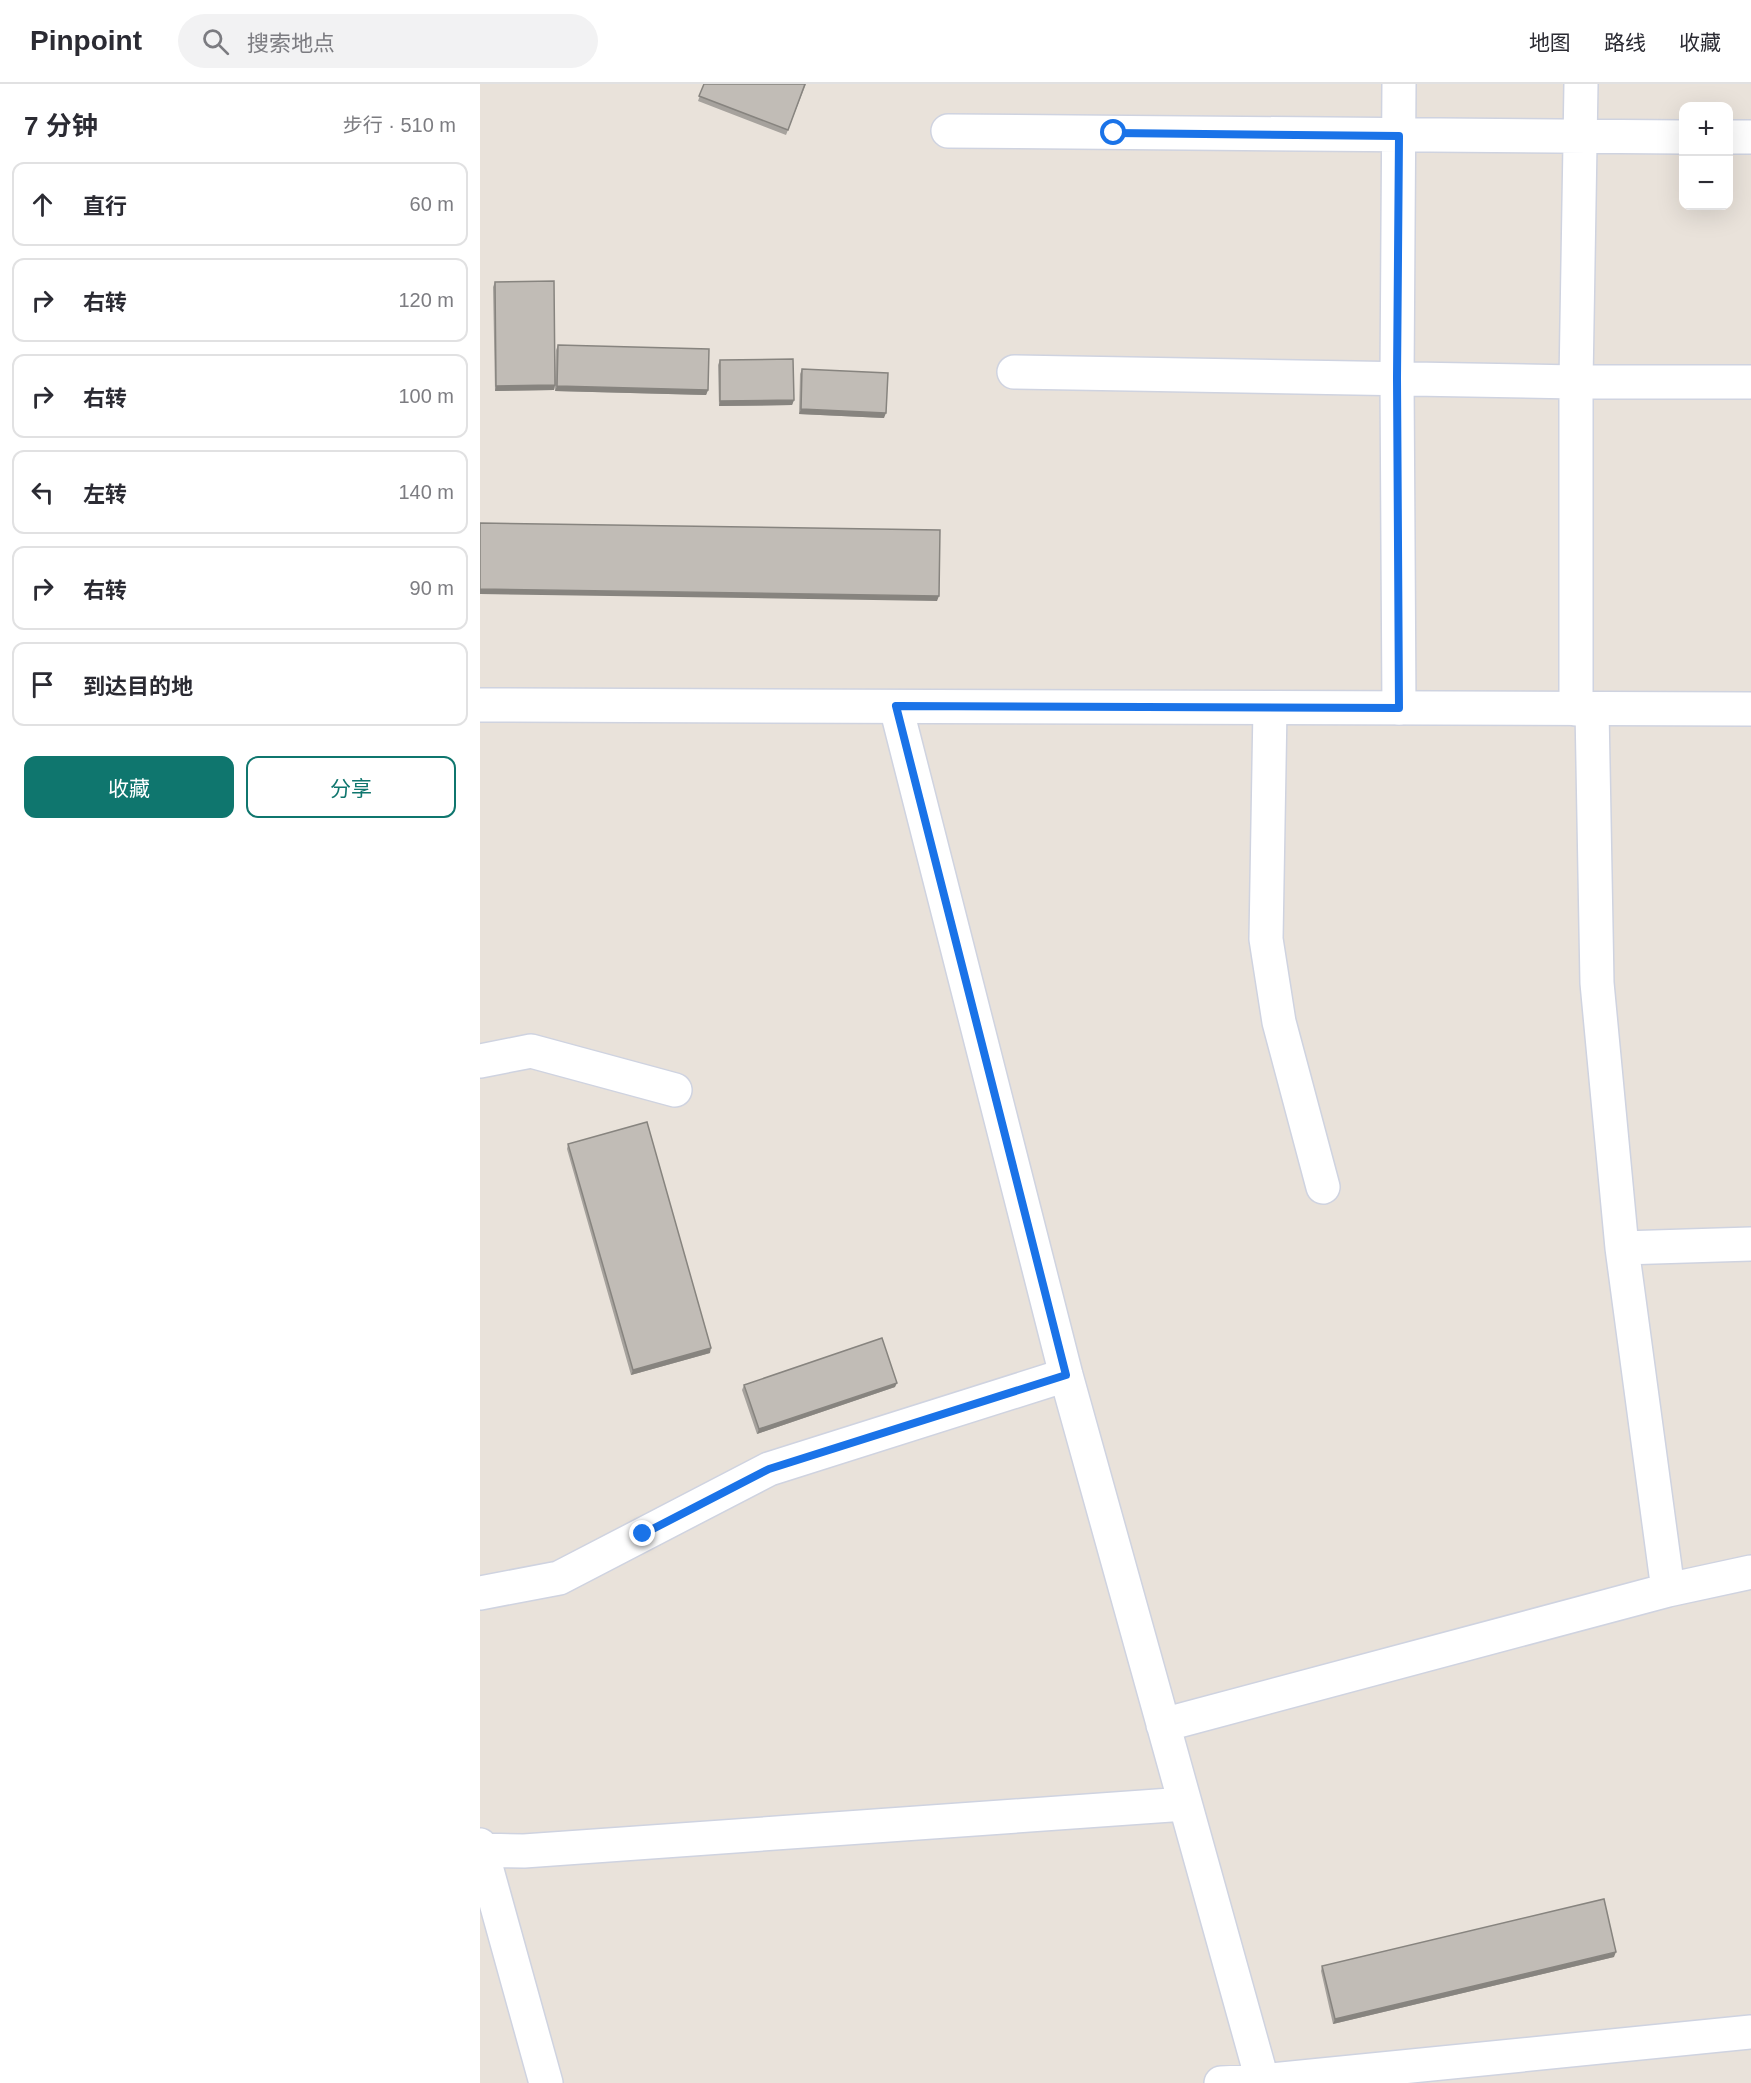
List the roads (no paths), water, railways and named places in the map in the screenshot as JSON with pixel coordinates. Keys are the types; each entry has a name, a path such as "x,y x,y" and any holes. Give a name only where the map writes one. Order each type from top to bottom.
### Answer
{"street":[{"path":"1399,708 1397,378 1400,84"},
{"path":"1581,84 1576,382 1584,709 1597,983 1622,1248 1668,1590"},
{"path":"948,131 1679,137"},
{"path":"1733,137 1751,137"},
{"path":"1014,372 1576,382 1751,382"},
{"path":"480,705 1751,709"},
{"path":"896,706 1066,1375 1262,2082"},
{"path":"1270,708 1266,939 1279,1022 1323,1187"},
{"path":"480,1061 531,1051 675,1090"},
{"path":"1622,1248 1751,1244"},
{"path":"480,1593 559,1578 769,1469 1066,1375"},
{"path":"1163,1725 1668,1590 1751,1572"},
{"path":"546,2083 481,1849 536,1850 1185,1804"},
{"path":"1221,2083 1262,2082 1751,2032"}]}
